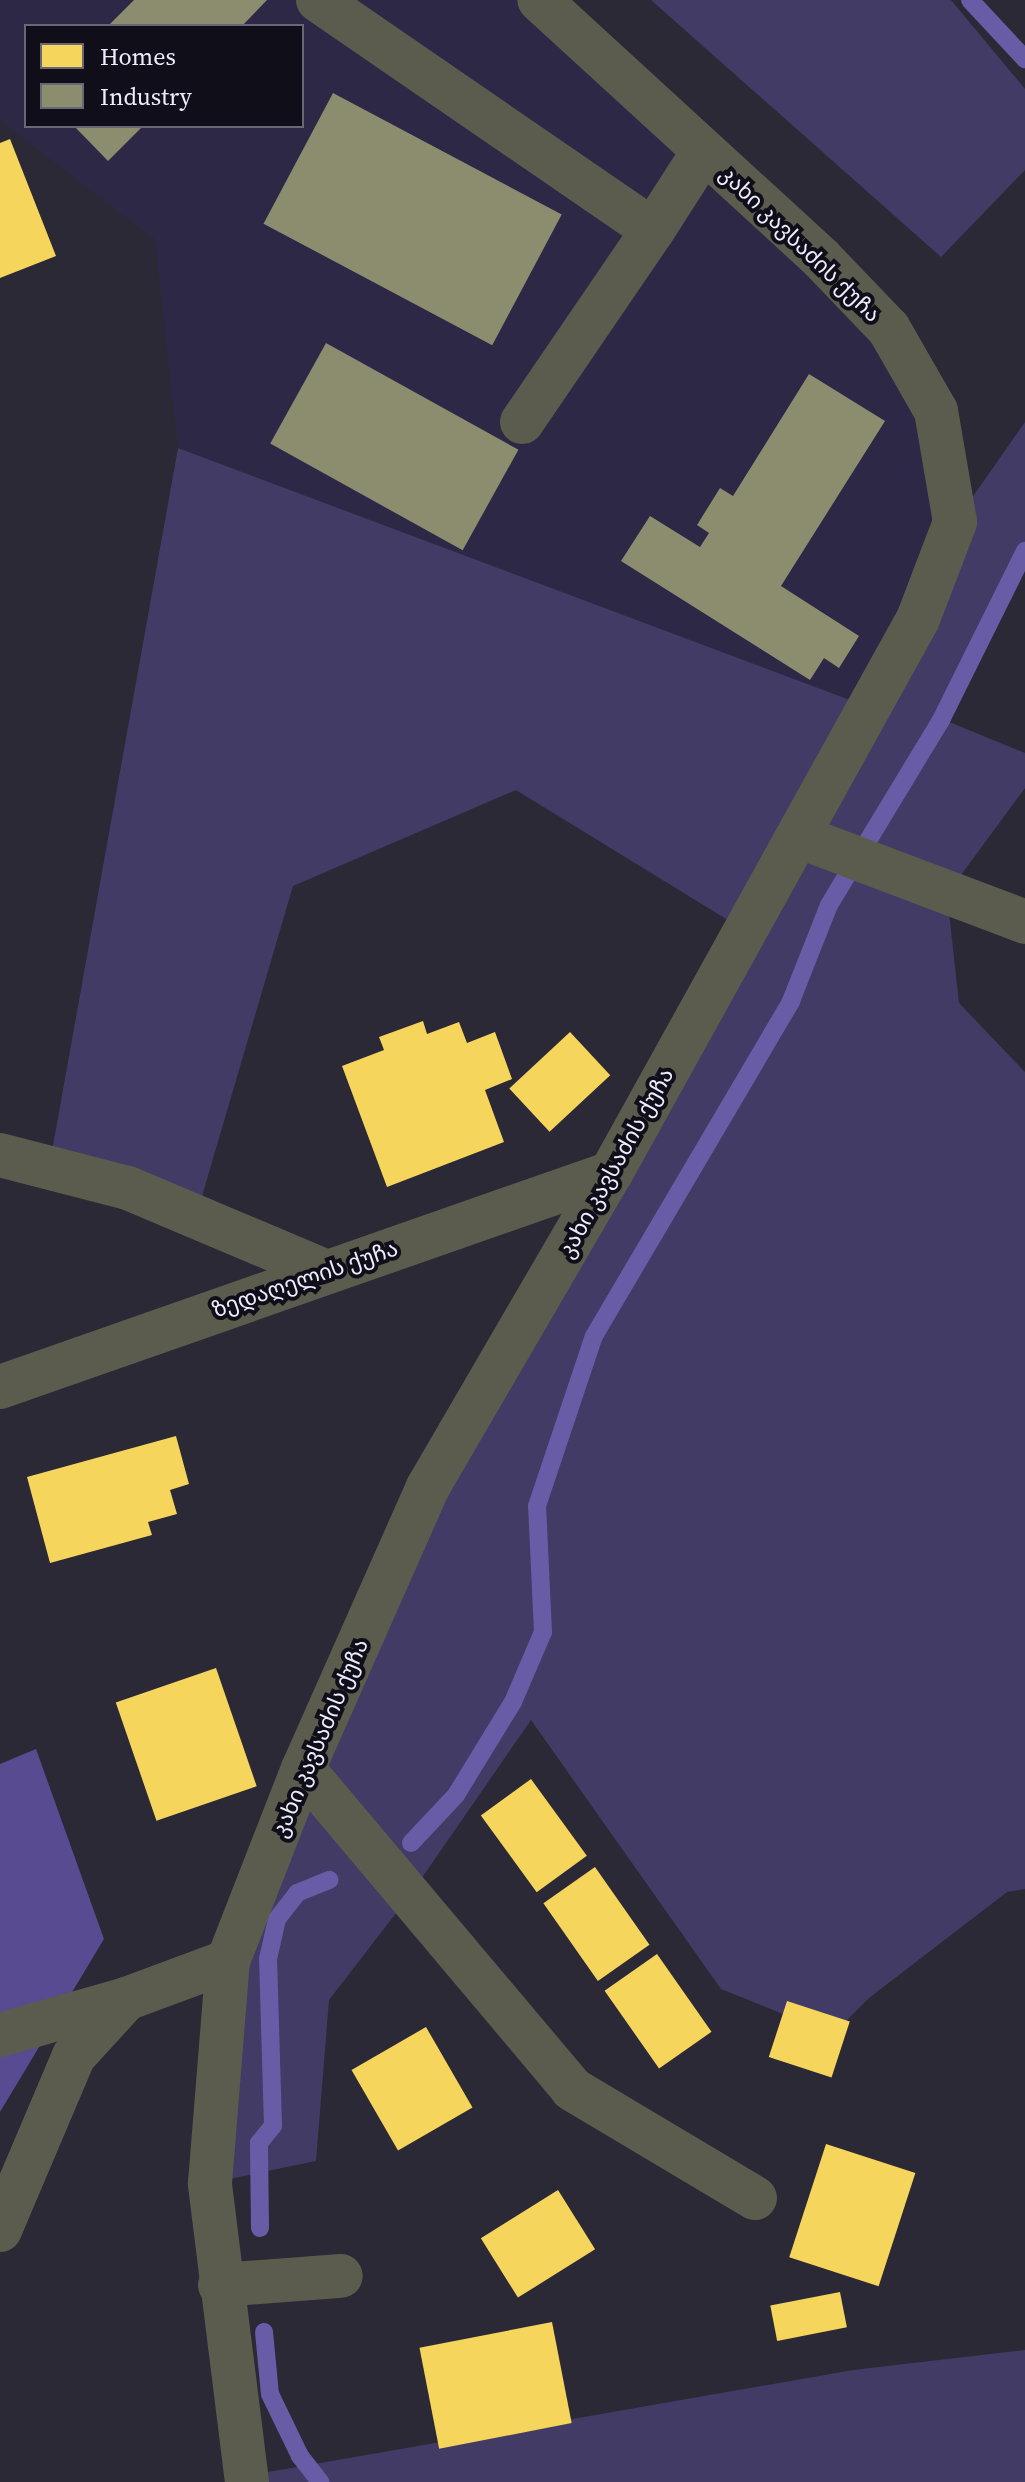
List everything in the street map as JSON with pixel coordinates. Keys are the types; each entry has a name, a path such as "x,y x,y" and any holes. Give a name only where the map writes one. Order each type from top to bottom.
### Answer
{"street":[{"path":"318,0 653,230"},
{"name":"კახი კავსაძის ქუჩა","path":"247,2482 220,2285 210,2183 228,1961 303,1769 428,1487 611,1173 811,841 918,619 955,522 936,411 889,329 821,258 539,0"},
{"path":"522,422 703,152"},
{"path":"811,841 1025,922"},
{"path":"0,1155 128,1188 327,1272"},
{"name":"ზედაღელის ქუჩა","path":"0,1387 611,1173"},
{"path":"303,1769 572,2089 755,2198"},
{"path":"0,2035 126,1999 228,1961"},
{"path":"0,2230 74,2056 126,1999"},
{"path":"220,2285 341,2276"}],"shaded area":[{"path":"0,0 538,0 703,152 936,411 955,522 866,706 178,448 155,240 0,120"},
{"path":"651,0 951,0 1025,89 1025,170 941,257"},
{"path":"1025,422 1025,551 942,719 1025,753 1025,788 947,894 959,1003 1025,1072 1025,1889 1007,1892 869,1998 833,2034 721,1989 531,1720 410,1895 329,2000 316,2161 210,2183 217,2079 303,1769 744,930 516,790 293,886 195,1220 49,1168 178,448 866,706 955,522"},
{"path":"36,1749 104,1939 0,2112 0,1764"},
{"path":"1025,2350 1025,2482 247,2482 246,2476 853,2370"}],"building: Homes":[{"path":"10,139 56,256 0,278 0,143"},
{"path":"423,1021 427,1034 459,1022 467,1043 495,1032 512,1079 485,1090 504,1142 387,1187 342,1066 384,1050 379,1037"},
{"path":"570,1032 610,1075 550,1132 509,1089"},
{"path":"176,1436 189,1484 170,1490 177,1514 148,1522 152,1535 50,1563 27,1477"},
{"path":"216,1668 257,1786 156,1821 116,1703"},
{"path":"531,1779 587,1856 537,1892 481,1815"},
{"path":"595,1867 649,1945 598,1981 543,1903"},
{"path":"657,1954 711,2032 659,2069 605,1991"},
{"path":"787,2001 850,2021 832,2078 769,2057"},
{"path":"426,2027 472,2108 398,2151 352,2070"},
{"path":"826,2144 915,2173 879,2286 789,2257"},
{"path":"558,2190 595,2249 518,2298 481,2238"},
{"path":"840,2292 847,2327 777,2341 770,2306"},
{"path":"552,2322 572,2423 439,2449 419,2348"}],"building: Industry":[{"path":"134,0 267,0 244,24 110,24"},
{"path":"333,93 562,215 492,345 264,224"},
{"path":"76,128 141,128 108,161"},
{"path":"326,343 518,450 463,550 270,444"},
{"path":"809,374 885,421 781,586 859,636 839,668 824,658 810,680 621,561 650,516 700,547 709,533 697,525 720,488 733,496"}],"waterway":[{"path":"970,0 1025,59"},
{"path":"411,1843 456,1795 513,1702 543,1632 537,1506 594,1336 791,1001 829,905 941,720 1025,551"},
{"path":"260,2228 259,2143 273,2126 268,1959 277,1919 297,1893 330,1880"},
{"path":"264,2332 270,2394 300,2456 320,2482"}]}
